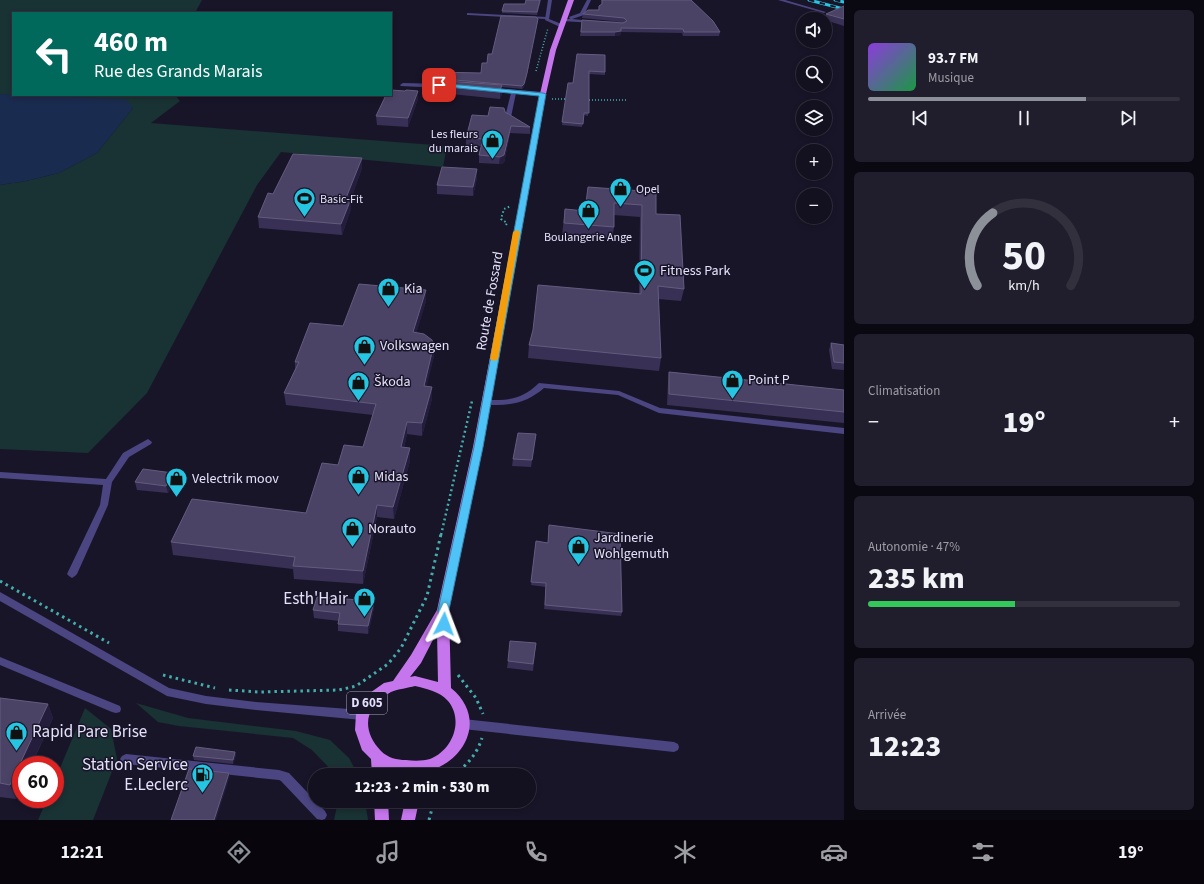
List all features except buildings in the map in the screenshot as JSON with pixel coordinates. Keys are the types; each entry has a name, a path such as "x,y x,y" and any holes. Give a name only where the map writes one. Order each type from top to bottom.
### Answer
{"main road":[{"name":"Route de Fossard","path":"443,610 478,447 542,97 561,22 571,0"},
{"name":"D 605","path":"399,682 416,659 443,610"},
{"name":"D 605","path":"443,610 445,691"},
{"name":"D 605","path":"411,768 393,765 378,757 369,748 363,738 360,726 362,715 367,704 375,694 386,687 399,682 415,681 431,684 445,691 457,702 463,716 463,731 457,746 445,758 430,768"},
{"path":"378,757 379,768"},
{"path":"381,808 382,820"},
{"path":"408,820 411,808"}],"street":[{"path":"546,18 550,0"},
{"path":"561,22 580,16 589,0"},
{"path":"780,0 824,12"},
{"path":"469,14 546,18 547,20 561,22 601,23"},
{"path":"403,85 424,84 447,86"},
{"path":"485,89 531,93 542,97"},
{"path":"508,117 514,92"},
{"path":"486,402 514,403 530,397 542,385 619,393 659,410 844,431"},
{"path":"72,574 104,505 108,482 126,455 148,442"},
{"path":"0,475 108,482"},
{"path":"0,596 167,692 206,700 362,715"},
{"path":"0,661 116,709"},
{"path":"463,724 674,747"},
{"path":"126,759 279,775 285,777 321,815"}],"path":[{"path":"531,93 546,30 561,22"},
{"path":"542,97 573,99"},
{"path":"581,100 627,100"},
{"path":"506,230 507,223 501,218 504,209 514,203"},
{"path":"225,689 260,692 339,690 356,686 388,664 401,648 427,596 474,394"},
{"path":"0,580 114,646"},
{"path":"159,672 181,680 218,689"},
{"path":"429,820 432,808"}],"green space":[{"path":"0,0 202,0 196,12 12,12 12,95 0,94"},
{"path":"19,96 176,96 180,101 151,123 447,146 443,167 281,152 257,185 147,393 88,453 0,449 0,185 26,181 59,173 97,153 133,108"},
{"path":"136,703 188,718 296,731 330,740 349,758 354,768 329,768 312,750 293,738 179,726 158,722"},
{"path":"85,708 111,729 117,759 93,820 38,820 43,808 64,808 64,758"},
{"path":"337,808 366,808 368,820 334,820"}],"water":[{"path":"0,94 12,94 12,96 125,99 133,108 97,153 59,173 26,181 0,185"}],"railway":[{"path":"809,0 844,9"},
{"path":"835,0 844,2"}],"slow traffic":[{"path":"494,359 517,232"}],"place":[{"name":"Les fleurs du marais","path":"493,160"},
{"name":"Opel","path":"620,208"},
{"name":"Basic-Fit","path":"305,218"},
{"name":"Boulangerie Ange","path":"588,230"},
{"name":"Fitness Park","path":"645,290"},
{"name":"Kia","path":"389,308"},
{"name":"Volkswagen","path":"365,366"},
{"name":"Point P","path":"733,400"},
{"name":"Škoda","path":"359,402"},
{"name":"Midas","path":"358,496"},
{"name":"Velectrik moov","path":"176,498"},
{"name":"Norauto","path":"353,548"},
{"name":"Jardinerie Wohlgemuth","path":"579,566"},
{"name":"Esth'Hair","path":"364,618"},
{"name":"Rapid Pare Brise","path":"16,752"},
{"name":"Station Service E.Leclerc","path":"203,794"}],"route":[{"path":"439,85 543,94 478,447 443,610 444,624"}]}
